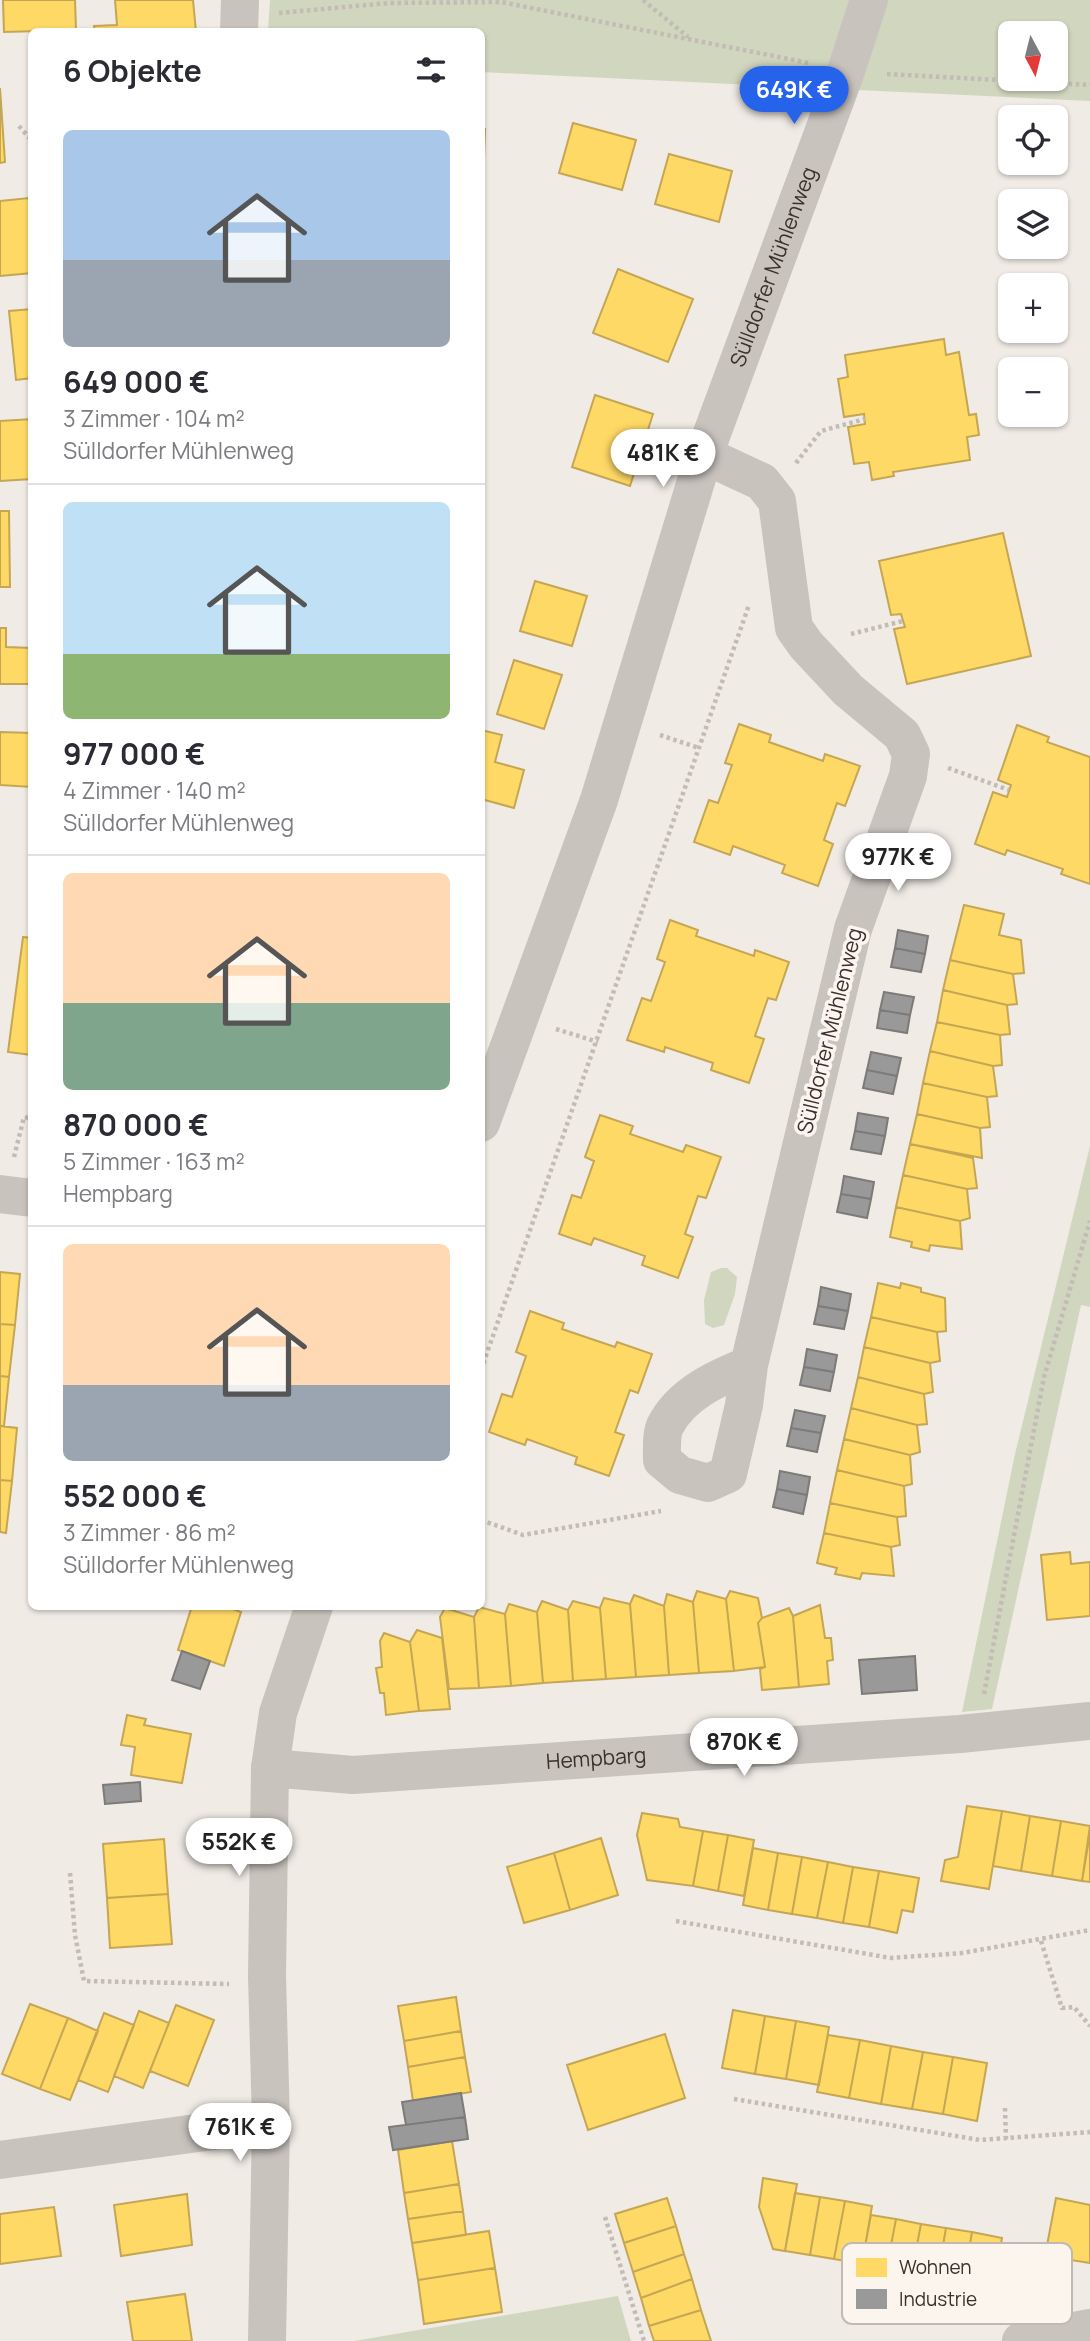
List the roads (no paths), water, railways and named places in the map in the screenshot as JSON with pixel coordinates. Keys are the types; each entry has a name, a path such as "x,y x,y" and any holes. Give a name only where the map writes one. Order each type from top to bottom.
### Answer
{"street":[{"name":"Sülldorfer Mühlenweg","path":"485,1112 599,800 704,455 846,71 869,0"},
{"name":"Sülldorfer Mühlenweg","path":"704,455 739,468 762,482 777,501 794,628 806,645 848,690 902,735 911,754 908,776 853,929 749,1365"},
{"path":"0,1194 28,1198"},
{"path":"267,2341 271,2123 268,1984 270,1768 278,1713 313,1610"},
{"name":"Hempbarg","path":"270,1768 353,1774 976,1732 1090,1721"},
{"path":"0,2160 271,2123"},
{"path":"1021,2341 1090,2328"}]}
